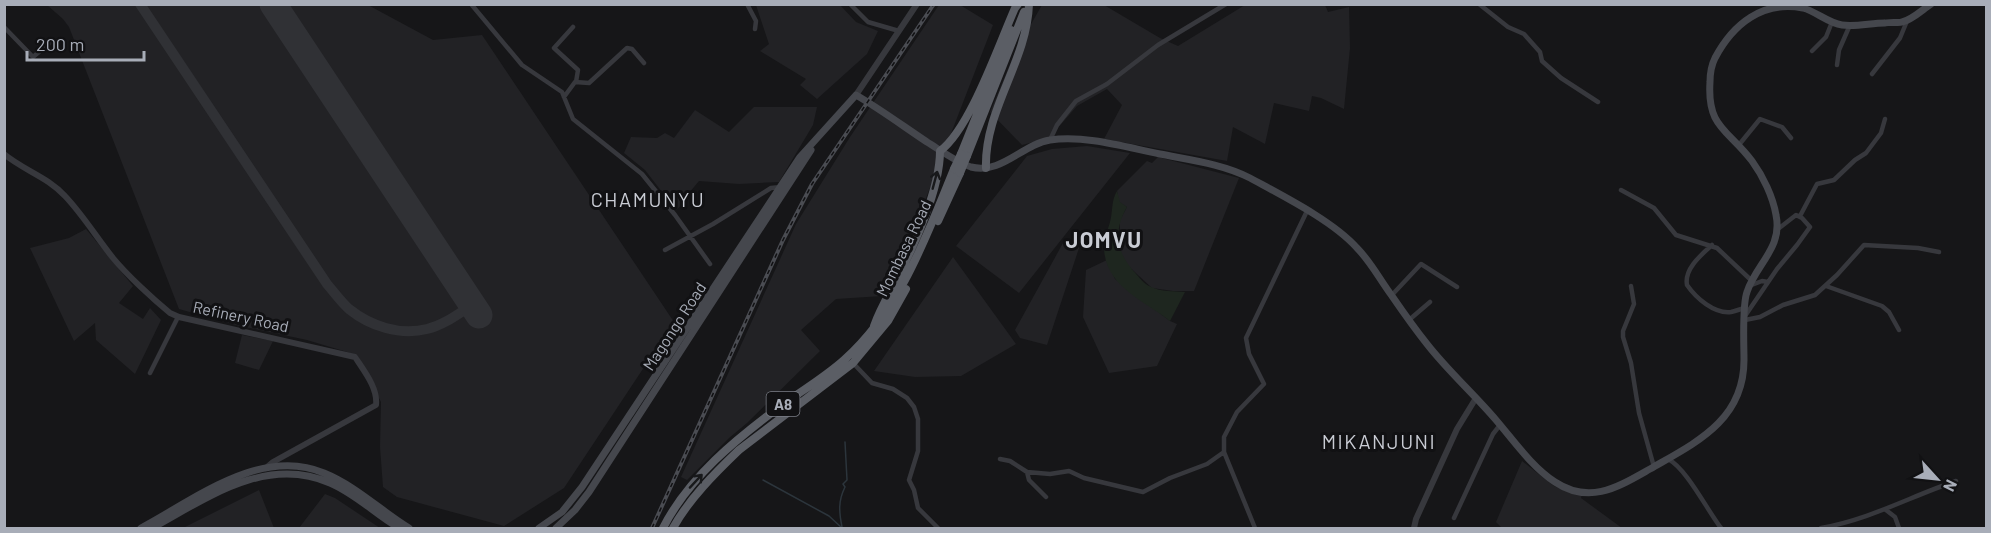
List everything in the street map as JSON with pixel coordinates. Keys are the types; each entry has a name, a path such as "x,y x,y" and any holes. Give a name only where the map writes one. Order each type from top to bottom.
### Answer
{"highway":[{"path":"872,330 881,306 895,282 926,213 940,161 940,151 965,120 1015,8 1024,5 1019,52 996,109 985,156 986,168"},
{"name":"Mombasa Road","path":"663,528 680,499 728,448 754,426 813,385 844,360 882,319 897,296 932,230 968,156 1024,14 1024,5"},
{"name":"Mombasa Road","path":"673,528 730,458 853,363 888,321 909,284 932,230"}],"main road":[{"path":"856,94 940,151 971,167 986,168 1005,162 1029,147 1050,140 1089,141 1220,166 1248,177 1332,226 1358,249 1433,351 1550,478 1574,490 1593,493 1620,487 1702,439 1729,411 1738,393 1744,370 1745,297 1751,283 1774,247 1778,229 1774,207 1760,175 1749,158 1714,118 1710,108 1711,71 1721,49 1748,16 1760,9 1795,6 1832,22 1850,25 1907,21 1931,4"},
{"name":"Magongo Road","path":"555,528 575,510 585,490 800,157 856,94"},
{"name":"Magongo Road","path":"539,528 562,512 585,490 824,130"},
{"path":"141,528 234,476 265,468 298,467 324,473 357,492 409,528"},
{"path":"152,528 236,483 276,474 302,474 331,483 354,496 399,528"}],"street":[{"path":"471,4 522,65 559,90 572,118 642,174 710,264"},
{"path":"747,4 756,21 755,29"},
{"path":"850,4 868,22 899,32"},
{"name":"Magongo Road","path":"856,94 917,4"},
{"path":"1050,140 1057,125 1076,101 1107,84 1158,45 1226,4"},
{"path":"1479,4 1508,27 1524,34 1540,52 1542,62 1561,78 1598,102"},
{"path":"1872,74 1900,38 1907,21"},
{"path":"1812,51 1826,37 1832,22"},
{"path":"1837,65 1839,50 1850,25"},
{"path":"4,27 33,57 52,41"},
{"path":"564,97 576,82 578,70 554,48 573,27"},
{"path":"576,82 589,83 629,47 644,63"},
{"path":"1738,146 1760,119 1782,127 1791,138"},
{"path":"1800,216 1817,184 1834,180 1866,153 1881,134 1885,119"},
{"name":"Refinery Road","path":"4,154 61,191 115,260 170,313 178,317 352,354 355,357 370,380 377,400 375,406 265,468"},
{"path":"665,250 771,188 781,187"},
{"path":"1621,190 1654,208 1676,235 1712,245 1741,269 1751,283 1768,282"},
{"path":"1256,528 1224,453 1224,437 1237,412 1264,384 1249,354 1246,338 1306,211"},
{"path":"1745,318 1777,269 1809,230 1810,225 1800,216 1795,216 1778,229"},
{"path":"1712,245 1693,265 1686,278 1687,285 1707,305 1714,308 1727,312 1745,308"},
{"path":"1745,318 1760,317 1783,305 1809,298 1826,286 1863,245 1918,248 1939,252"},
{"path":"1391,296 1421,264 1457,287"},
{"path":"1631,286 1634,304 1623,331 1623,337 1631,363 1639,413 1654,467"},
{"path":"1826,286 1885,307 1899,330"},
{"path":"1409,320 1430,302"},
{"path":"150,373 178,317"},
{"path":"853,363 874,384 900,393 914,407 918,418 918,451 909,480 918,508 938,528"},
{"path":"1414,528 1457,429 1476,398"},
{"path":"1454,518 1493,434 1500,424"},
{"path":"1000,459 1010,461 1027,472 1050,474 1069,471 1084,478 1143,492 1170,478 1207,464 1224,453"},
{"path":"1668,459 1685,472 1720,528"},
{"path":"1027,472 1029,480 1046,497"},
{"path":"1821,528 1847,524 1956,481"},
{"path":"1886,510 1895,517 1899,528"}],"shaded area":[{"path":"47,5 368,5 433,40 482,35 674,322 564,488 504,526 397,497 383,487 380,447 381,402 357,355 307,340 236,325 179,309 69,27"},
{"path":"756,5 840,5 856,22 878,31 867,54 817,99 800,85 806,79 760,51 769,44"},
{"path":"939,5 960,5 993,25 909,242 900,274 882,296 836,299 801,330 820,351 687,480 681,477 796,224 850,137"},
{"path":"1042,5 1104,5 1178,46 1245,5 1325,5 1328,12 1349,7 1350,48 1344,109 1312,96 1309,111 1274,103 1265,144 1233,127 1227,161 1104,139 1122,105 1107,89 1077,106 1049,138 1022,145 990,112 1015,52"},
{"path":"754,107 817,107 813,125 779,182 739,184 699,181 676,210 645,170 624,153 631,137 657,138 665,133 674,138 695,110 729,132"},
{"path":"1087,146 1130,153 1019,293 956,246 1027,156 1052,149"},
{"path":"1158,157 1239,178 1194,291 1152,288 1125,263 1120,254 1120,220 1127,207 1119,202 1117,191 1147,161 1152,163"},
{"path":"1117,191 1120,202 1127,207 1118,234 1121,251 1130,267 1147,285 1155,289 1185,292 1170,321 1128,292 1119,283 1106,262 1104,243"},
{"path":"86,229 133,286 119,303 143,319 150,308 161,320 135,374 96,340 95,323 74,341 30,248 69,238"},
{"path":"1063,243 1080,245 1047,345 1020,338 1015,330"},
{"path":"953,257 1016,344 961,376 915,377 874,371"},
{"path":"1107,260 1115,279 1177,324 1157,366 1109,373 1083,317 1086,270"},
{"path":"242,335 273,341 259,370 235,363"},
{"path":"1522,461 1554,486 1571,493 1582,494 1581,498 1622,528 1502,528 1496,522"},
{"path":"259,490 274,528 183,528"},
{"path":"325,494 335,498 380,528 299,528"}],"waterway":[{"path":"842,527 840,502 845,487 843,484 847,480 845,442"},
{"path":"763,480 829,516 842,528"}],"taxiway":[{"path":"140,4 327,284 349,309 376,325 396,330 417,331 439,325 472,305"}],"runway":[{"path":"273,4 479,315"}],"railway":[{"path":"652,528 783,240 812,184 934,4"}],"district":[{"name":"CHAMUNYU","path":"648,199"},
{"name":"JOMVU","path":"1104,239"},
{"name":"MIKANJUNI","path":"1379,441"}]}
